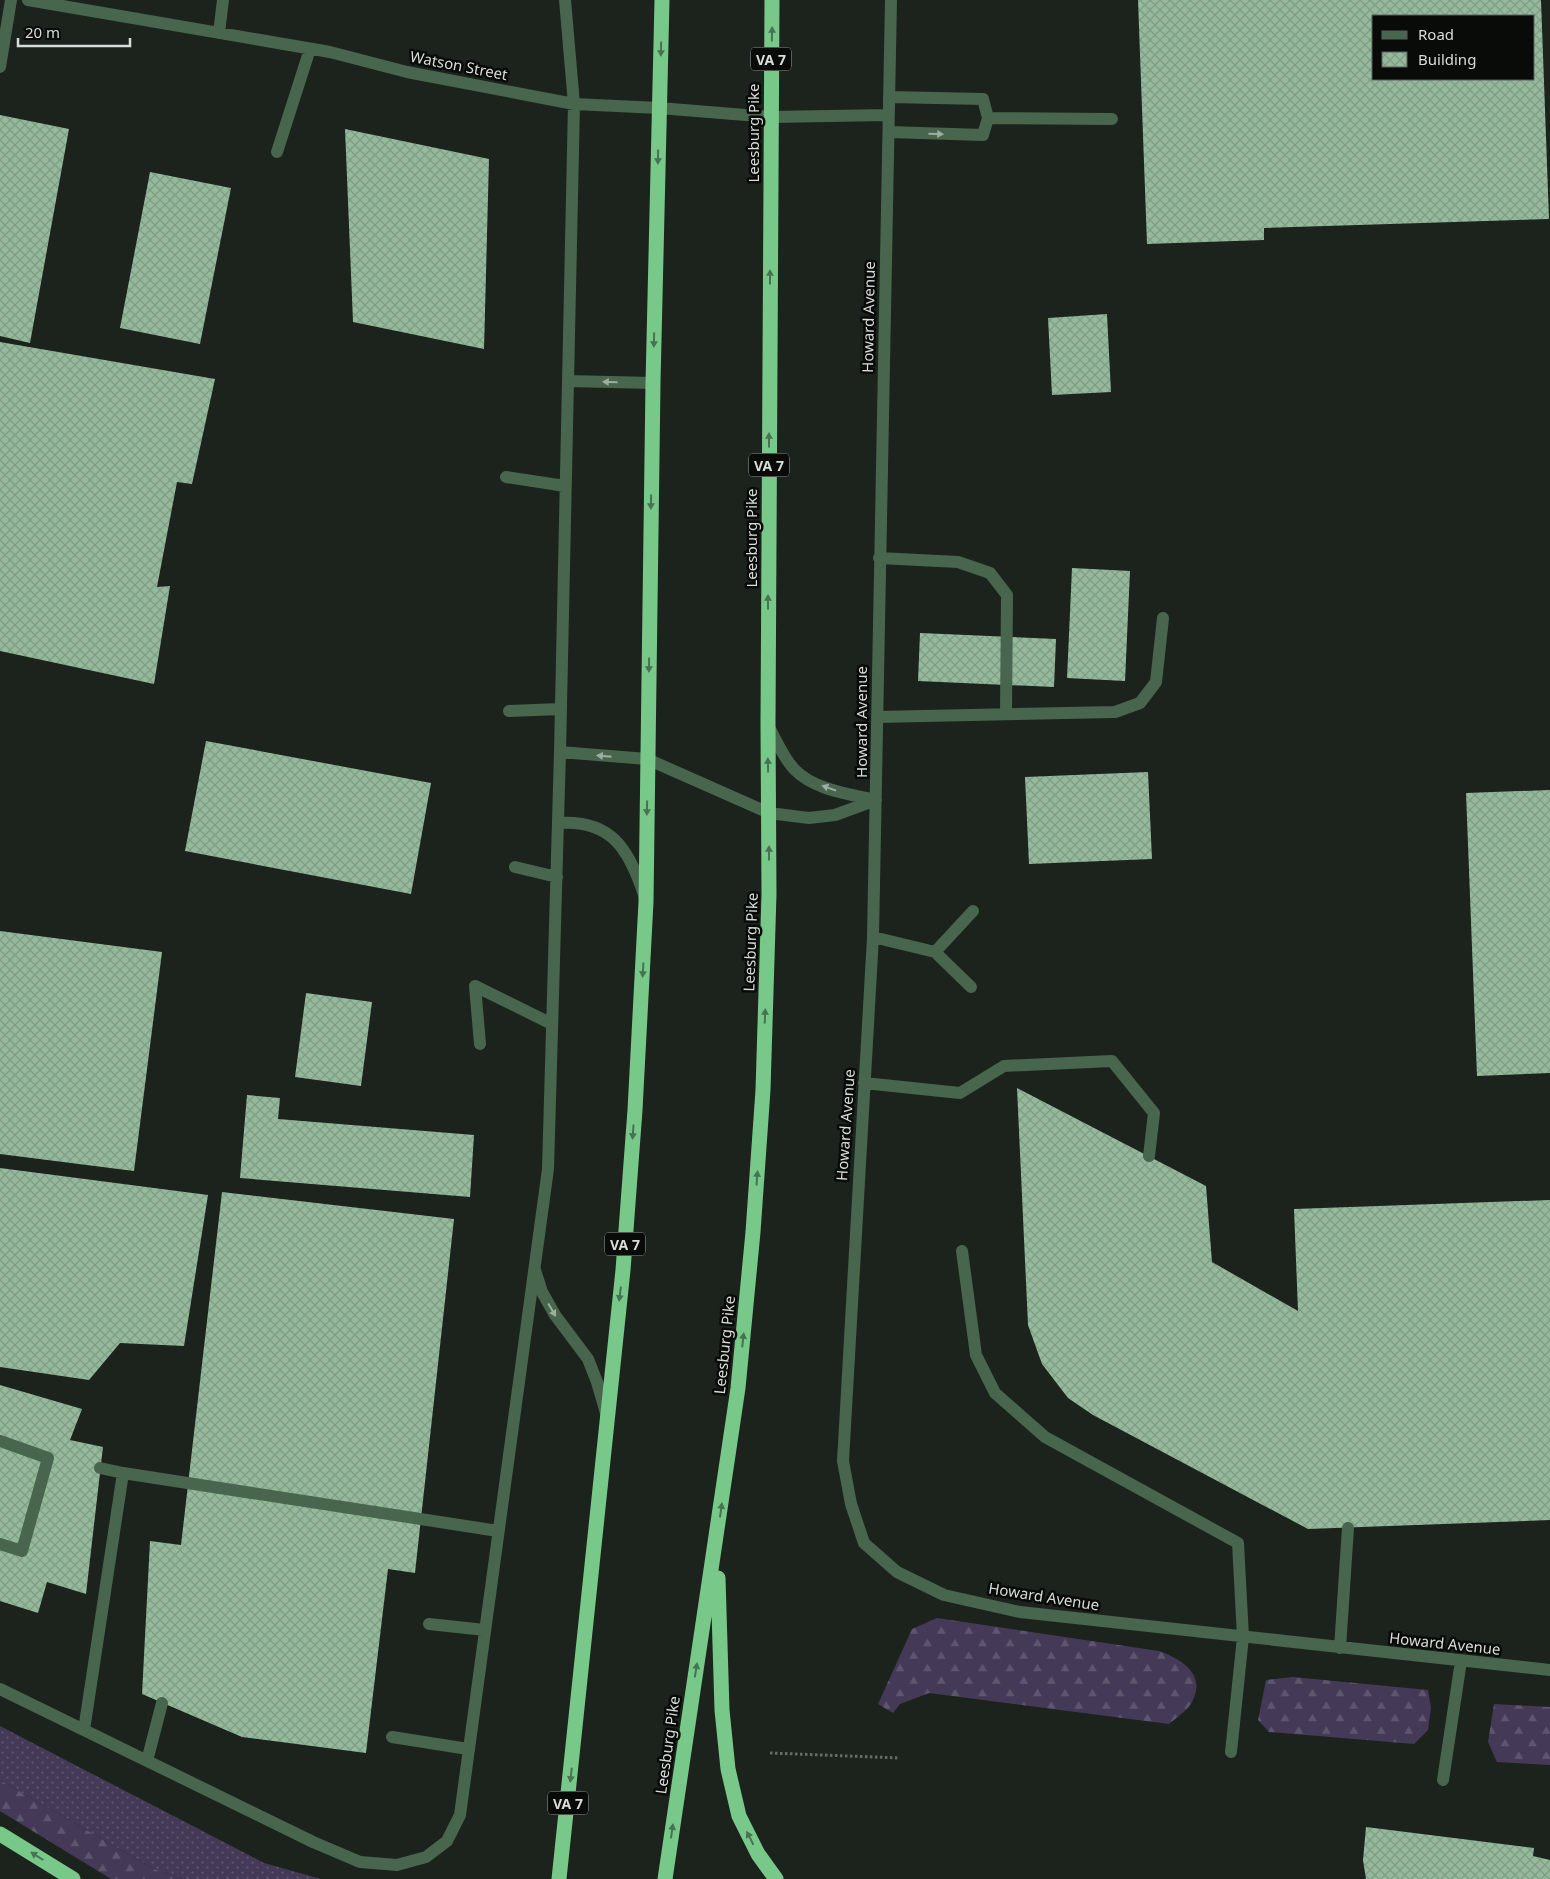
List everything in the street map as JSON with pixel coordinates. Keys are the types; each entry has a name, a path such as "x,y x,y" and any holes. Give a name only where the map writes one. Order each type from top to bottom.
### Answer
{"highway":[{"name":"VA 7","path":"559,1879 624,1251 635,1110 646,902 653,383 662,0"},
{"name":"Leesburg Pike","path":"665,1879 738,1388 753,1232 763,1090 769,813 772,0"},
{"path":"716,1545 722,1710 728,1769 739,1816 758,1854 776,1879"},
{"path":"0,1834 73,1879"}],"street":[{"path":"0,67 11,0"},
{"name":"Watson Street","path":"28,0 94,6 219,33 310,49 407,72 574,104 659,108 771,117 888,115"},
{"path":"219,33 223,0"},
{"path":"0,1689 360,1862 397,1865 426,1856 447,1841 460,1815 548,1169 557,877 574,104 565,0"},
{"name":"Howard Avenue","path":"892,0 879,558 873,937 843,1461 851,1504 864,1543 897,1572 944,1595 1020,1612 1243,1638 1550,1670"},
{"path":"277,152 310,49"},
{"path":"888,132 982,135 988,118 983,99 889,97"},
{"path":"988,118 1112,119"},
{"path":"568,381 653,383"},
{"path":"506,477 565,486"},
{"path":"879,558 958,562 990,574 1007,595 1006,714"},
{"path":"877,717 1115,712 1140,703 1156,682 1163,618"},
{"path":"509,711 560,709"},
{"path":"768,724 795,770 811,781 833,791 876,800"},
{"path":"560,752 647,759 769,813 810,818 835,815 876,800"},
{"path":"558,823 584,822 596,826 609,834 629,858 638,876 646,902"},
{"path":"515,867 557,877"},
{"path":"934,952 973,911"},
{"path":"873,937 934,952 971,986"},
{"path":"480,1044 475,986 552,1024"},
{"path":"864,1083 960,1093 1004,1066 1112,1061 1154,1113 1149,1156"},
{"path":"962,1250 976,1355 995,1394 1046,1437 1238,1543 1243,1638 1232,1752"},
{"path":"534,1265 542,1292 555,1315 588,1359 606,1414"},
{"path":"0,1441 48,1458 22,1551 0,1544"},
{"path":"100,1468 498,1531"},
{"path":"84,1730 123,1473"},
{"path":"1340,1648 1348,1528"},
{"path":"429,1624 485,1630"},
{"path":"1443,1780 1462,1660"},
{"path":"147,1761 162,1703"},
{"path":"392,1737 468,1749"}],"path":[{"path":"770,1753 900,1758"}],"green space":[{"path":"937,1618 1159,1651 1176,1658 1189,1669 1194,1676 1196,1692 1188,1708 1169,1724 929,1693 900,1704 893,1713 878,1704 912,1629"},
{"path":"1293,1677 1428,1690 1431,1708 1428,1730 1414,1744 1269,1732 1258,1720 1266,1680"},
{"path":"1494,1704 1550,1707 1550,1765 1497,1762 1488,1742"},
{"path":"0,1726 264,1863 321,1879 183,1879 154,1869 0,1780"},
{"path":"0,1780 154,1869 183,1879 111,1879 0,1811"}],"building":[{"path":"1138,0 1541,0 1549,219 1264,228 1264,240 1147,244"},
{"path":"0,115 69,129 30,343 0,336"},
{"path":"345,129 489,159 484,349 353,322"},
{"path":"150,172 231,188 200,344 120,328"},
{"path":"1107,314 1111,392 1052,395 1048,318"},
{"path":"0,342 215,379 192,484 177,482 157,587 170,586 154,684 0,651"},
{"path":"1072,568 1130,571 1125,681 1067,678"},
{"path":"920,633 1056,639 1054,687 918,681"},
{"path":"206,741 431,783 411,894 185,851"},
{"path":"1148,772 1152,859 1029,864 1025,777"},
{"path":"1550,790 1550,1073 1477,1076 1466,793"},
{"path":"0,931 162,952 134,1171 0,1154"},
{"path":"306,993 372,1002 361,1086 295,1077"},
{"path":"1017,1088 1206,1186 1212,1262 1298,1311 1294,1209 1550,1200 1550,1520 1308,1529 1093,1415 1068,1398 1042,1364 1028,1325"},
{"path":"247,1095 280,1098 278,1119 474,1135 470,1197 240,1178"},
{"path":"0,1168 208,1195 184,1346 120,1343 89,1380 0,1367"},
{"path":"222,1192 454,1219 415,1573 388,1569 366,1753 242,1737 142,1694 150,1541 181,1545"},
{"path":"0,1385 82,1409 70,1440 103,1447 86,1594 47,1582 38,1613 0,1601"},
{"path":"1366,1827 1534,1848 1533,1856 1550,1860 1550,1879 1366,1879 1363,1860"}]}
